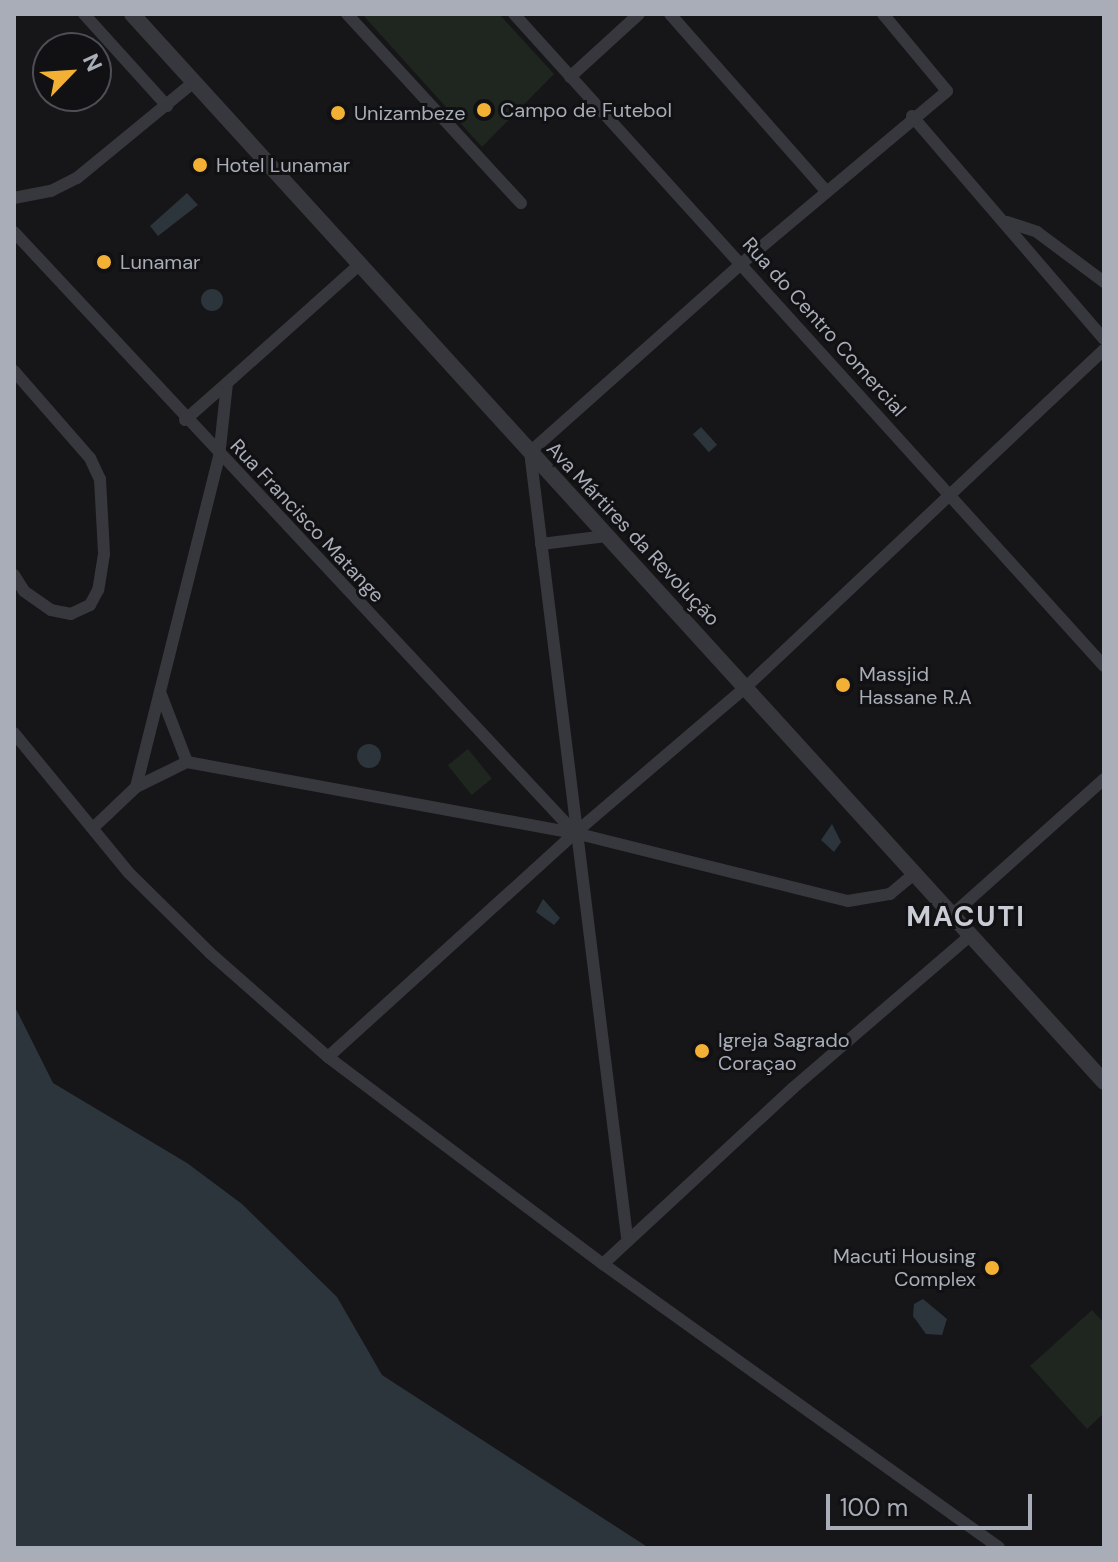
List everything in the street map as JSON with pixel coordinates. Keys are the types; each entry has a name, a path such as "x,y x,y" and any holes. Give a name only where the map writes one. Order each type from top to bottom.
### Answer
{"street":[{"path":"84,14 167,106"},
{"name":"Ava Mártires da Revolução","path":"132,14 1104,1082"},
{"path":"347,14 521,203"},
{"name":"Rua do Centro Comercial","path":"514,14 1104,666"},
{"path":"570,77 639,14"},
{"path":"670,14 825,190"},
{"path":"627,1237 530,452 825,190 912,116 947,91 883,14"},
{"path":"14,198 51,191 77,178 194,82"},
{"path":"912,116 1007,222 1104,339"},
{"path":"1007,222 1037,232 1104,282"},
{"name":"Rua Francisco Matange","path":"14,232 219,457 575,833"},
{"path":"185,420 359,265"},
{"path":"328,1057 575,833 746,687 1104,350"},
{"path":"14,371 90,458 100,479 104,554 98,590 90,605 71,614 51,610 24,591 14,575"},
{"path":"136,787 219,457 227,383"},
{"path":"541,544 607,536"},
{"path":"160,692 187,762"},
{"path":"14,733 128,872 210,953 328,1057 603,1264 999,1548"},
{"path":"93,828 136,787 187,762 575,833 848,901 890,894 915,873"},
{"path":"952,915 1104,779"},
{"path":"603,1264 627,1237 971,935"}],"shaded area":[{"name":"Campo de Futebol","path":"362,14 499,14 554,74 482,147"},
{"path":"187,193 198,205 158,236 150,226"},
{"path":"212,289 220,292 223,300 220,308 212,311 204,308 201,300 204,292"},
{"path":"701,427 717,445 709,452 693,434"},
{"path":"369,744 380,751 381,756 374,767 369,768 358,761 357,756 364,745"},
{"path":"468,749 492,779 472,795 448,765"},
{"path":"832,824 841,842 834,852 821,840"},
{"path":"543,899 560,918 554,925 536,912"},
{"path":"14,1005 53,1083 187,1163 242,1204 337,1297 382,1375 649,1548 14,1548"},
{"path":"923,1299 947,1319 942,1335 926,1334 913,1316 914,1304"},
{"path":"1092,1310 1104,1323 1104,1413 1087,1429 1030,1366"}],"place":[{"name":"Campo de Futebol","path":"484,110"},
{"name":"Unizambeze","path":"338,113"},
{"name":"Hotel Lunamar","path":"200,165"},
{"name":"Lunamar","path":"104,262"},
{"name":"Massjid Hassane R.A","path":"843,685"},
{"name":"Igreja Sagrado Coraçao","path":"702,1051"},
{"name":"Macuti Housing Complex","path":"992,1268"}],"district":[{"name":"MACUTI","path":"966,917"}]}
